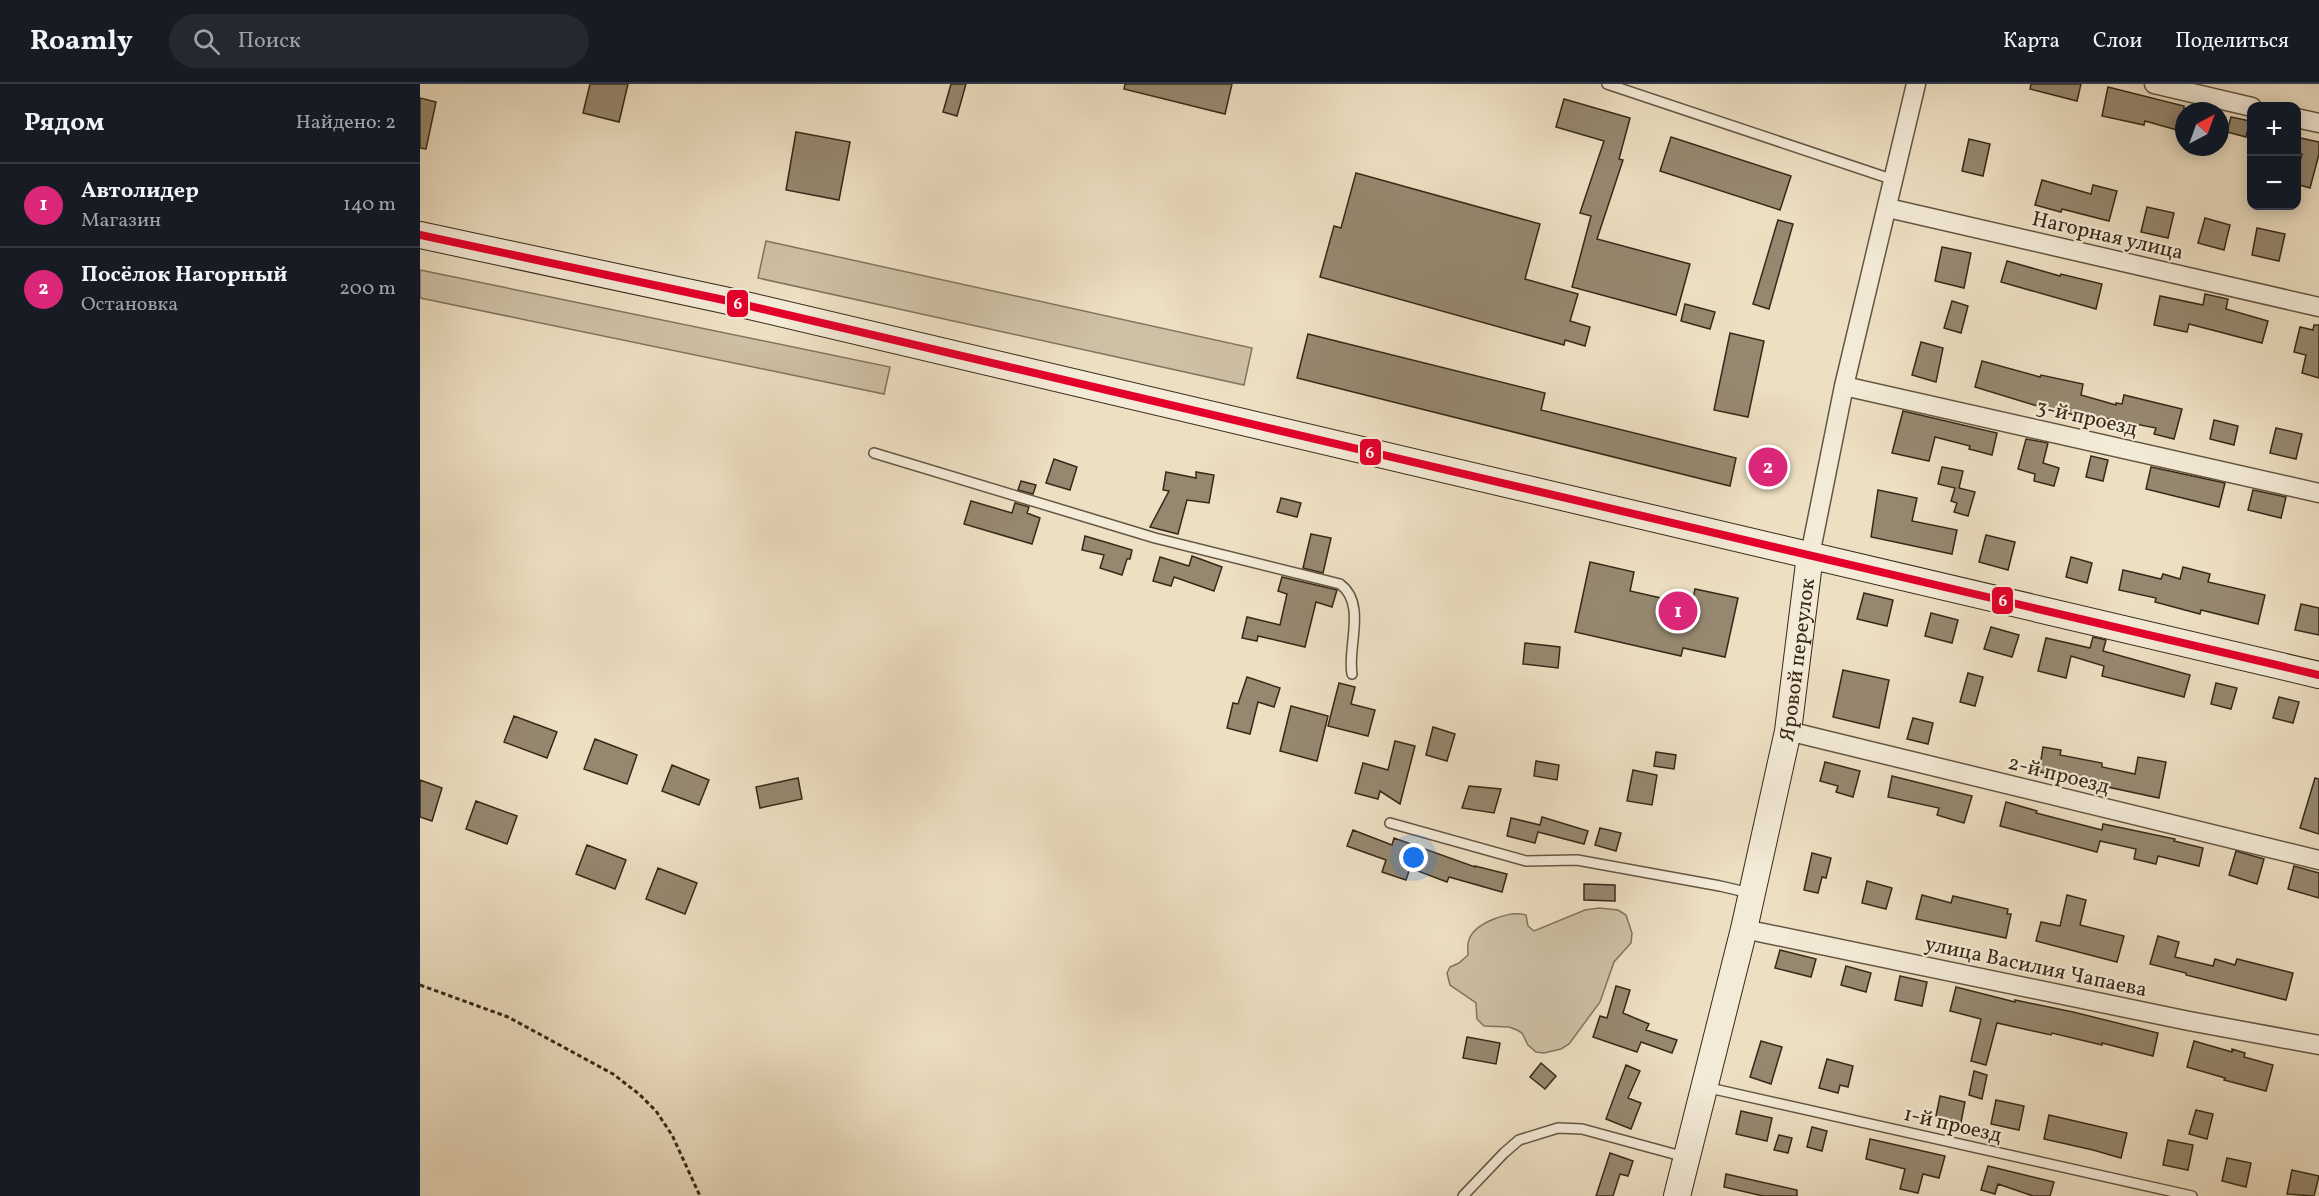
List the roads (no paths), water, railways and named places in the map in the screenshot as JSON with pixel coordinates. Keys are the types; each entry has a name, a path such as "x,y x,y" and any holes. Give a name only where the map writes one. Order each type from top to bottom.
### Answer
{"main road":[{"path":"420,235 724,300 2319,675"},
{"name":"Яровой переулок","path":"1677,1196 1744,929 1750,893 1788,731 1810,555"}],"street":[{"name":"Яровой переулок","path":"1810,555 1844,386 1916,84"},
{"path":"2154,84 2247,106"},
{"path":"2301,119 2319,123"},
{"name":"Нагорная улица","path":"1888,208 2319,307"},
{"name":"3-й проезд","path":"1844,386 2319,493"},
{"name":"2-й проезд","path":"1788,731 2319,860"},
{"name":"улица Василия Чапаева","path":"1744,929 2189,1021 2319,1045"}],"lane":[{"path":"1607,84 1894,180"},
{"path":"874,453 1155,538 1340,584 1349,594 1353,607 1354,626 1350,660 1352,674"},
{"path":"1390,823 1526,861 1578,860 1720,885 1750,893"},
{"name":"1-й проезд","path":"1705,1087 2192,1196"},
{"path":"1463,1196 1519,1140 1558,1128 1582,1129 1688,1158"}],"place":[{"name":"Посёлок Нагорный","path":"1768,467"},
{"name":"Автолидер","path":"1678,611"}]}
